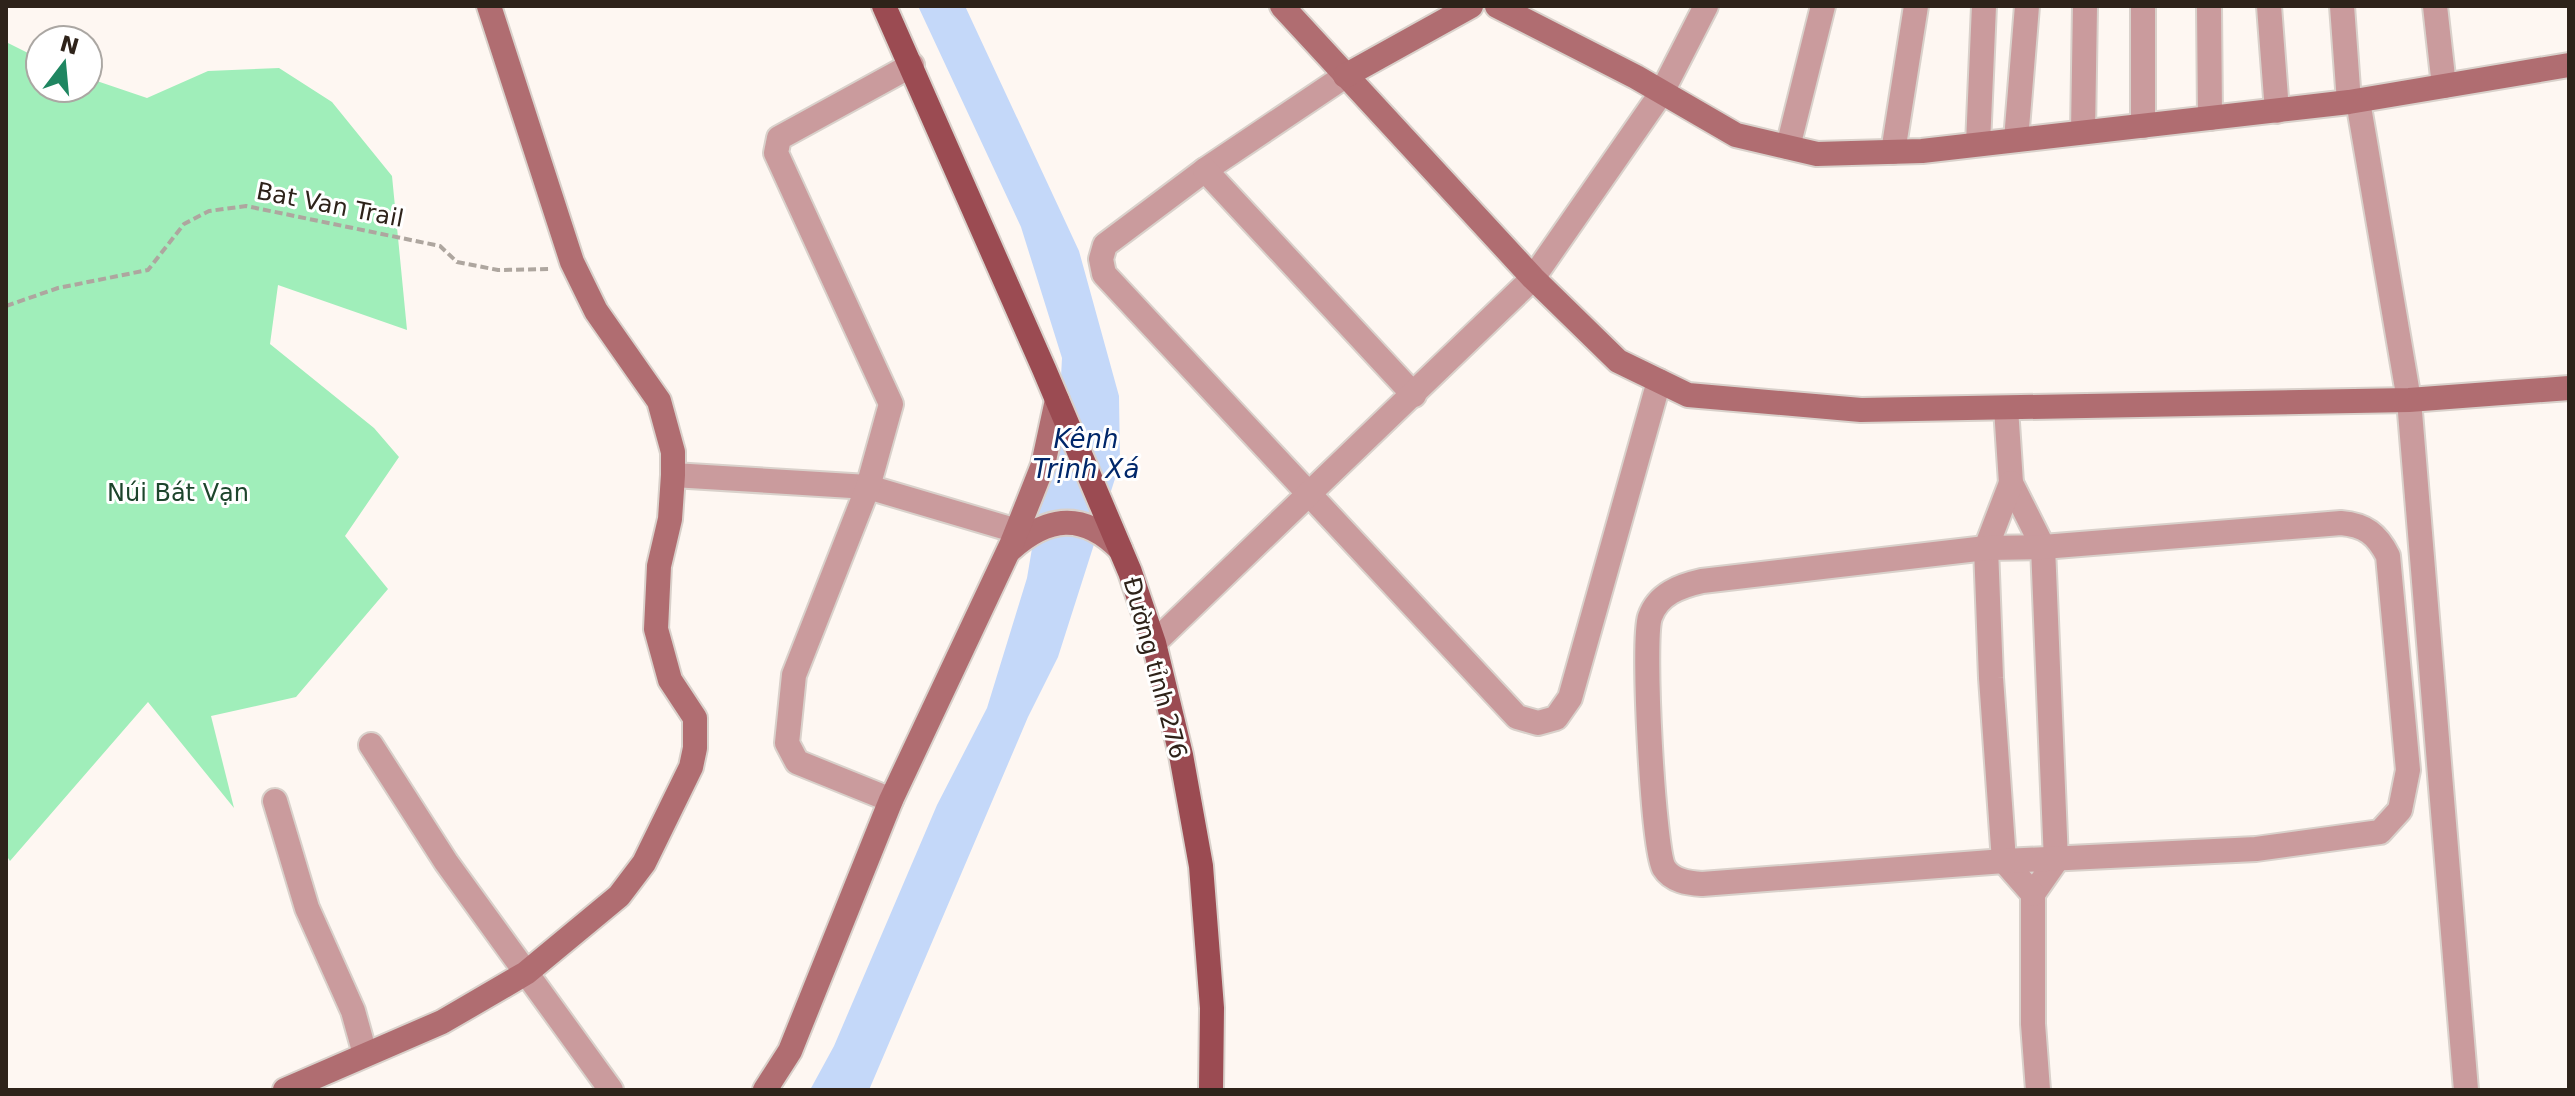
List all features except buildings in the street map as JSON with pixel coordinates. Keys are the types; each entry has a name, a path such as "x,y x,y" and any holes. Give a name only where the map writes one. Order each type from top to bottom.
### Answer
{"main road":[{"path":"285,1090 442,1022 526,973 619,896 644,863 691,767 695,718 670,680 656,629 659,566 670,519 673,452 659,401 596,311 574,266 489,6"},
{"name":"Đường tỉnh 276","path":"884,6 1057,400 1120,549 1154,643 1181,755 1201,866 1212,1008 1211,1090"},
{"path":"1282,6 1533,278 1618,361 1688,395 1861,410 2409,400 2569,388"},
{"path":"1345,76 1471,6"},
{"path":"1497,6 1532,13 1736,135 1817,154 1893,152 1978,144 2354,102 2569,65"},
{"path":"765,1090 790,1051 891,800 1013,540 1043,465 1057,400"},
{"path":"1013,540 1039,527 1062,521 1101,534 1120,549"}],"street":[{"path":"1154,643 1533,278 1662,92 1706,6"},
{"path":"1788,147 1823,6"},
{"path":"1893,152 1916,6"},
{"path":"1978,144 1984,6"},
{"path":"2016,140 2027,6"},
{"path":"2083,132 2085,6"},
{"path":"2143,6 2143,126"},
{"path":"2209,6 2210,118"},
{"path":"2269,6 2277,111"},
{"path":"2342,6 2354,102 2409,400 2466,1090"},
{"path":"2435,6 2444,86"},
{"path":"891,800 797,762 787,743 794,675 868,487 891,404 776,153 779,138 912,65"},
{"path":"1345,76 1205,170 1105,245 1101,259 1104,274 1517,717 1538,723 1556,718 1570,698 1659,381"},
{"path":"1205,170 1414,395"},
{"path":"2006,408 2011,483 2043,547 2056,861 2033,894 2033,1024 2038,1090"},
{"path":"673,475 868,487 1013,540"},
{"path":"2011,483 1986,548 2004,861 2033,894"},
{"path":"2341,523 2368,530 2380,540 2388,556 2408,770 2400,810 2380,832 2367,837 2256,849 2056,861 2004,861 1702,884 1675,878 1667,872 1659,856 1646,635 1650,616 1658,601 1684,585 1986,548 2043,547 2341,523"},
{"path":"371,745 446,862 611,1090"},
{"path":"275,801 307,908 353,1011 365,1054"}],"path":[{"name":"Bat Van Trail","path":"6,306 58,288 148,270 184,224 209,211 246,206 417,240 440,246 457,262 498,270 574,266"}],"green space":[{"name":"Núi Bát Vạn","path":"6,42 24,51 24,104 104,104 104,83 147,98 208,71 279,68 332,102 392,176 407,330 278,285 270,344 374,428 399,457 345,536 388,589 296,697 211,716 234,808 148,702 10,861 6,855"}],"water":[{"name":"Kênh Trịnh Xá","path":"918,6 965,6 1079,251 1119,396 1120,463 1058,657 1028,717 869,1090 810,1090 834,1046 937,805 987,708 1027,578 1061,377 1062,358 1021,227"}]}
